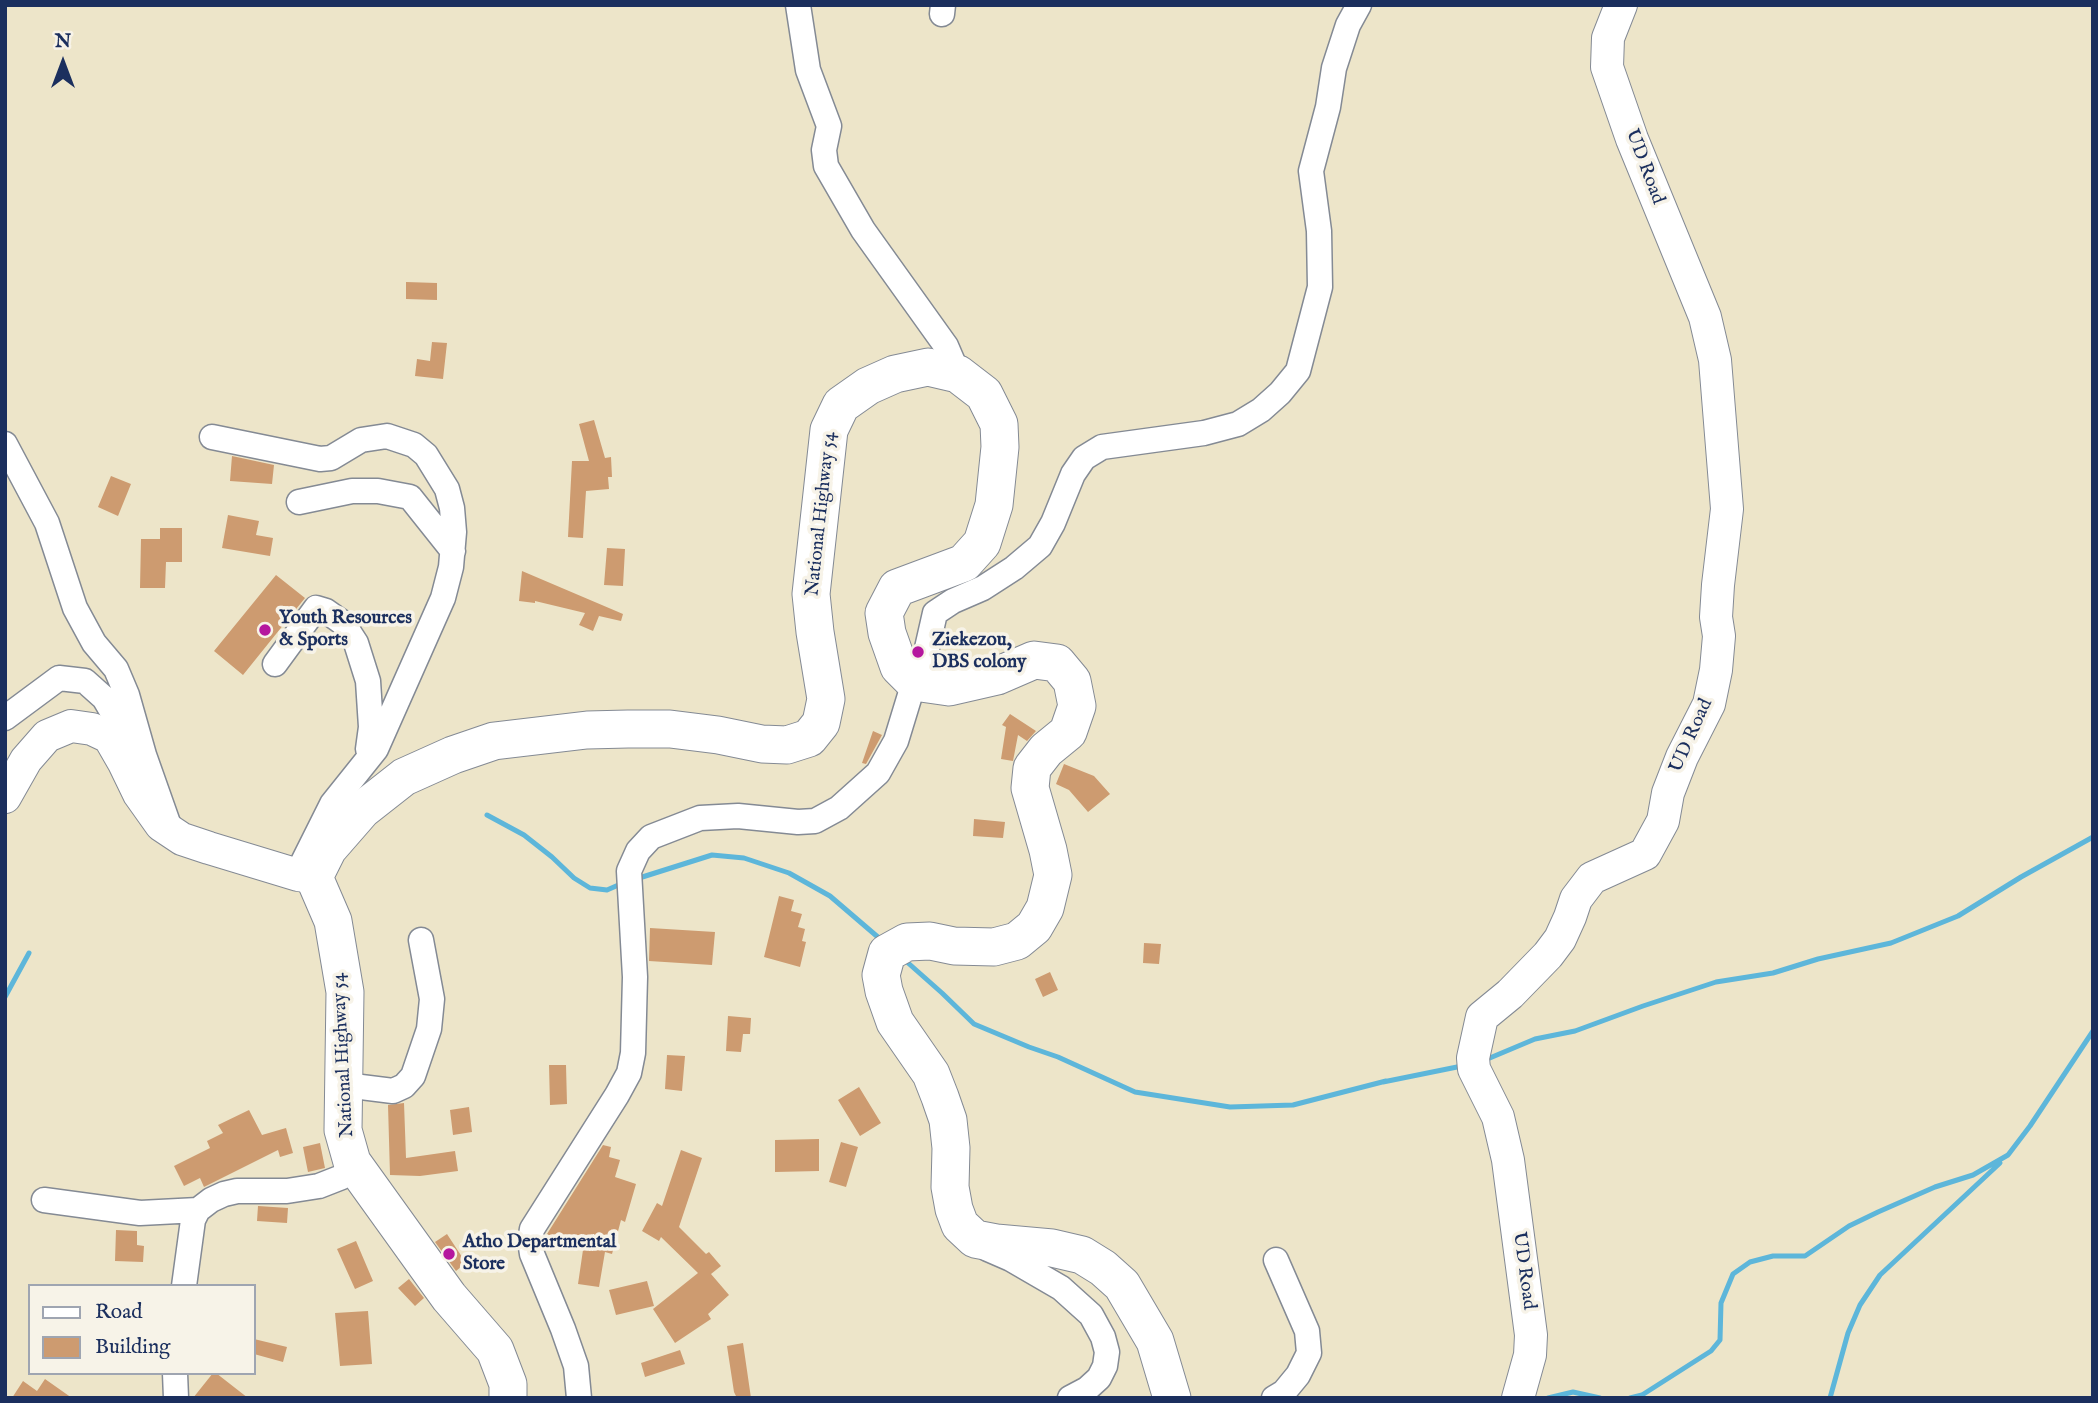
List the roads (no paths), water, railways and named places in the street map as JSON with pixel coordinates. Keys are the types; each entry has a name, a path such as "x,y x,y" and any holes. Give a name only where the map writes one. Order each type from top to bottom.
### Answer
{"highway":[{"name":"National Highway 54","path":"508,1398 508,1384 495,1350 449,1297 352,1162 343,1129 345,992 333,921 306,876 362,810 404,778 453,755 494,741 587,730 656,729 718,734 762,744 786,745 809,738 821,723 827,699 811,594 829,430 841,405 868,386 895,373 928,367 958,374 984,394 999,424 1000,447 994,505 982,543 964,564 897,588 884,613 887,633 899,667 915,682"},
{"path":"915,682 949,687 997,676 1034,660 1057,663 1072,681 1077,706 1068,732 1046,750 1032,768 1030,788 1053,875 1045,908 1034,927 1017,941 994,947 954,946 930,941 907,942 887,953 881,975 895,1022 931,1074 948,1120 951,1148 950,1187 960,1225 975,1239 996,1244 1072,1252 1103,1268 1122,1285 1139,1312 1179,1395"}],"main road":[{"name":"UD Road","path":"1518,1398 1530,1355 1531,1335 1508,1160 1498,1117 1474,1069 1473,1058 1482,1017 1510,994 1548,955 1560,939 1576,899 1592,878 1645,854 1663,821 1668,793 1682,757 1709,704 1717,659 1718,585 1727,509 1715,360 1705,317 1637,152 1607,67 1608,38 1620,5"},
{"path":"5,797 26,760 47,736 71,726 92,729 109,737 160,821 182,839 306,876"}],"street":[{"path":"798,5 808,70 829,126 824,150 826,166 863,230 946,346 958,374"},
{"path":"579,1398 576,1366 564,1329 532,1254 530,1241 532,1229 629,1073 633,1053 635,977 629,872 638,851 651,837 700,818 738,816 798,822 816,821 839,808 878,773 896,741 925,657 935,613 953,601 983,588 1014,568 1040,546 1054,523 1073,474 1084,458 1102,447 1203,433 1238,424 1261,410 1280,393 1298,371 1320,287 1319,230 1311,171 1328,107 1334,68 1348,25 1359,5"},
{"path":"212,437 320,459 331,458 361,440 387,436 414,444 426,455 447,489 452,508 452,567 443,598 376,749 332,804 306,876"},
{"path":"5,444 47,523 75,608 94,643 116,669 127,695 160,821"},
{"path":"299,502 352,491 378,491 410,497 453,551"},
{"path":"275,664 316,608 326,611 343,623 356,643 368,681 371,727 366,764"},
{"path":"5,718 59,678 85,681 104,698 114,715 160,821"},
{"path":"345,1085 393,1091 404,1086 413,1076 429,1029 432,999 421,940"},
{"path":"184,1284 193,1220 198,1210 211,1200 237,1191 287,1191 319,1186 342,1177 352,1162"},
{"path":"44,1200 140,1213 198,1210"},
{"path":"975,1239 1061,1288 1091,1315 1103,1337 1107,1352 1105,1366 1099,1378 1087,1389 1070,1398"},
{"path":"1274,1398 1284,1392 1298,1376 1309,1353 1307,1331 1276,1260"},
{"path":"175,1375 176,1398"}],"waterway":[{"path":"487,815 524,835 574,878 590,888 607,890 623,883"},
{"path":"1485,1060 1535,1039 1575,1031 1716,982 1773,973 1818,959 1891,943 1958,916 2093,837"},
{"path":"636,879 712,855 744,858 789,873 830,896 879,938"},
{"path":"5,997 29,953"},
{"path":"907,962 974,1024 1058,1057 1135,1092 1230,1107 1293,1105 1386,1081"},
{"path":"1630,1398 1642,1395 1711,1351 1720,1340 1721,1303 1733,1274 1750,1262 1773,1256 1805,1256 1849,1226 1935,1187 1973,1175 2008,1155 2093,1031"},
{"path":"1383,1082 1462,1066"},
{"path":"1830,1398 1848,1333 1860,1305 1880,1275 2000,1163"},
{"path":"1548,1398 1573,1392 1600,1398"}],"place":[{"name":"Youth Resources & Sports","path":"265,630"},
{"name":"Ziekezou, DBS colony","path":"918,652"},
{"name":"Atho Departmental Store","path":"449,1254"}]}
